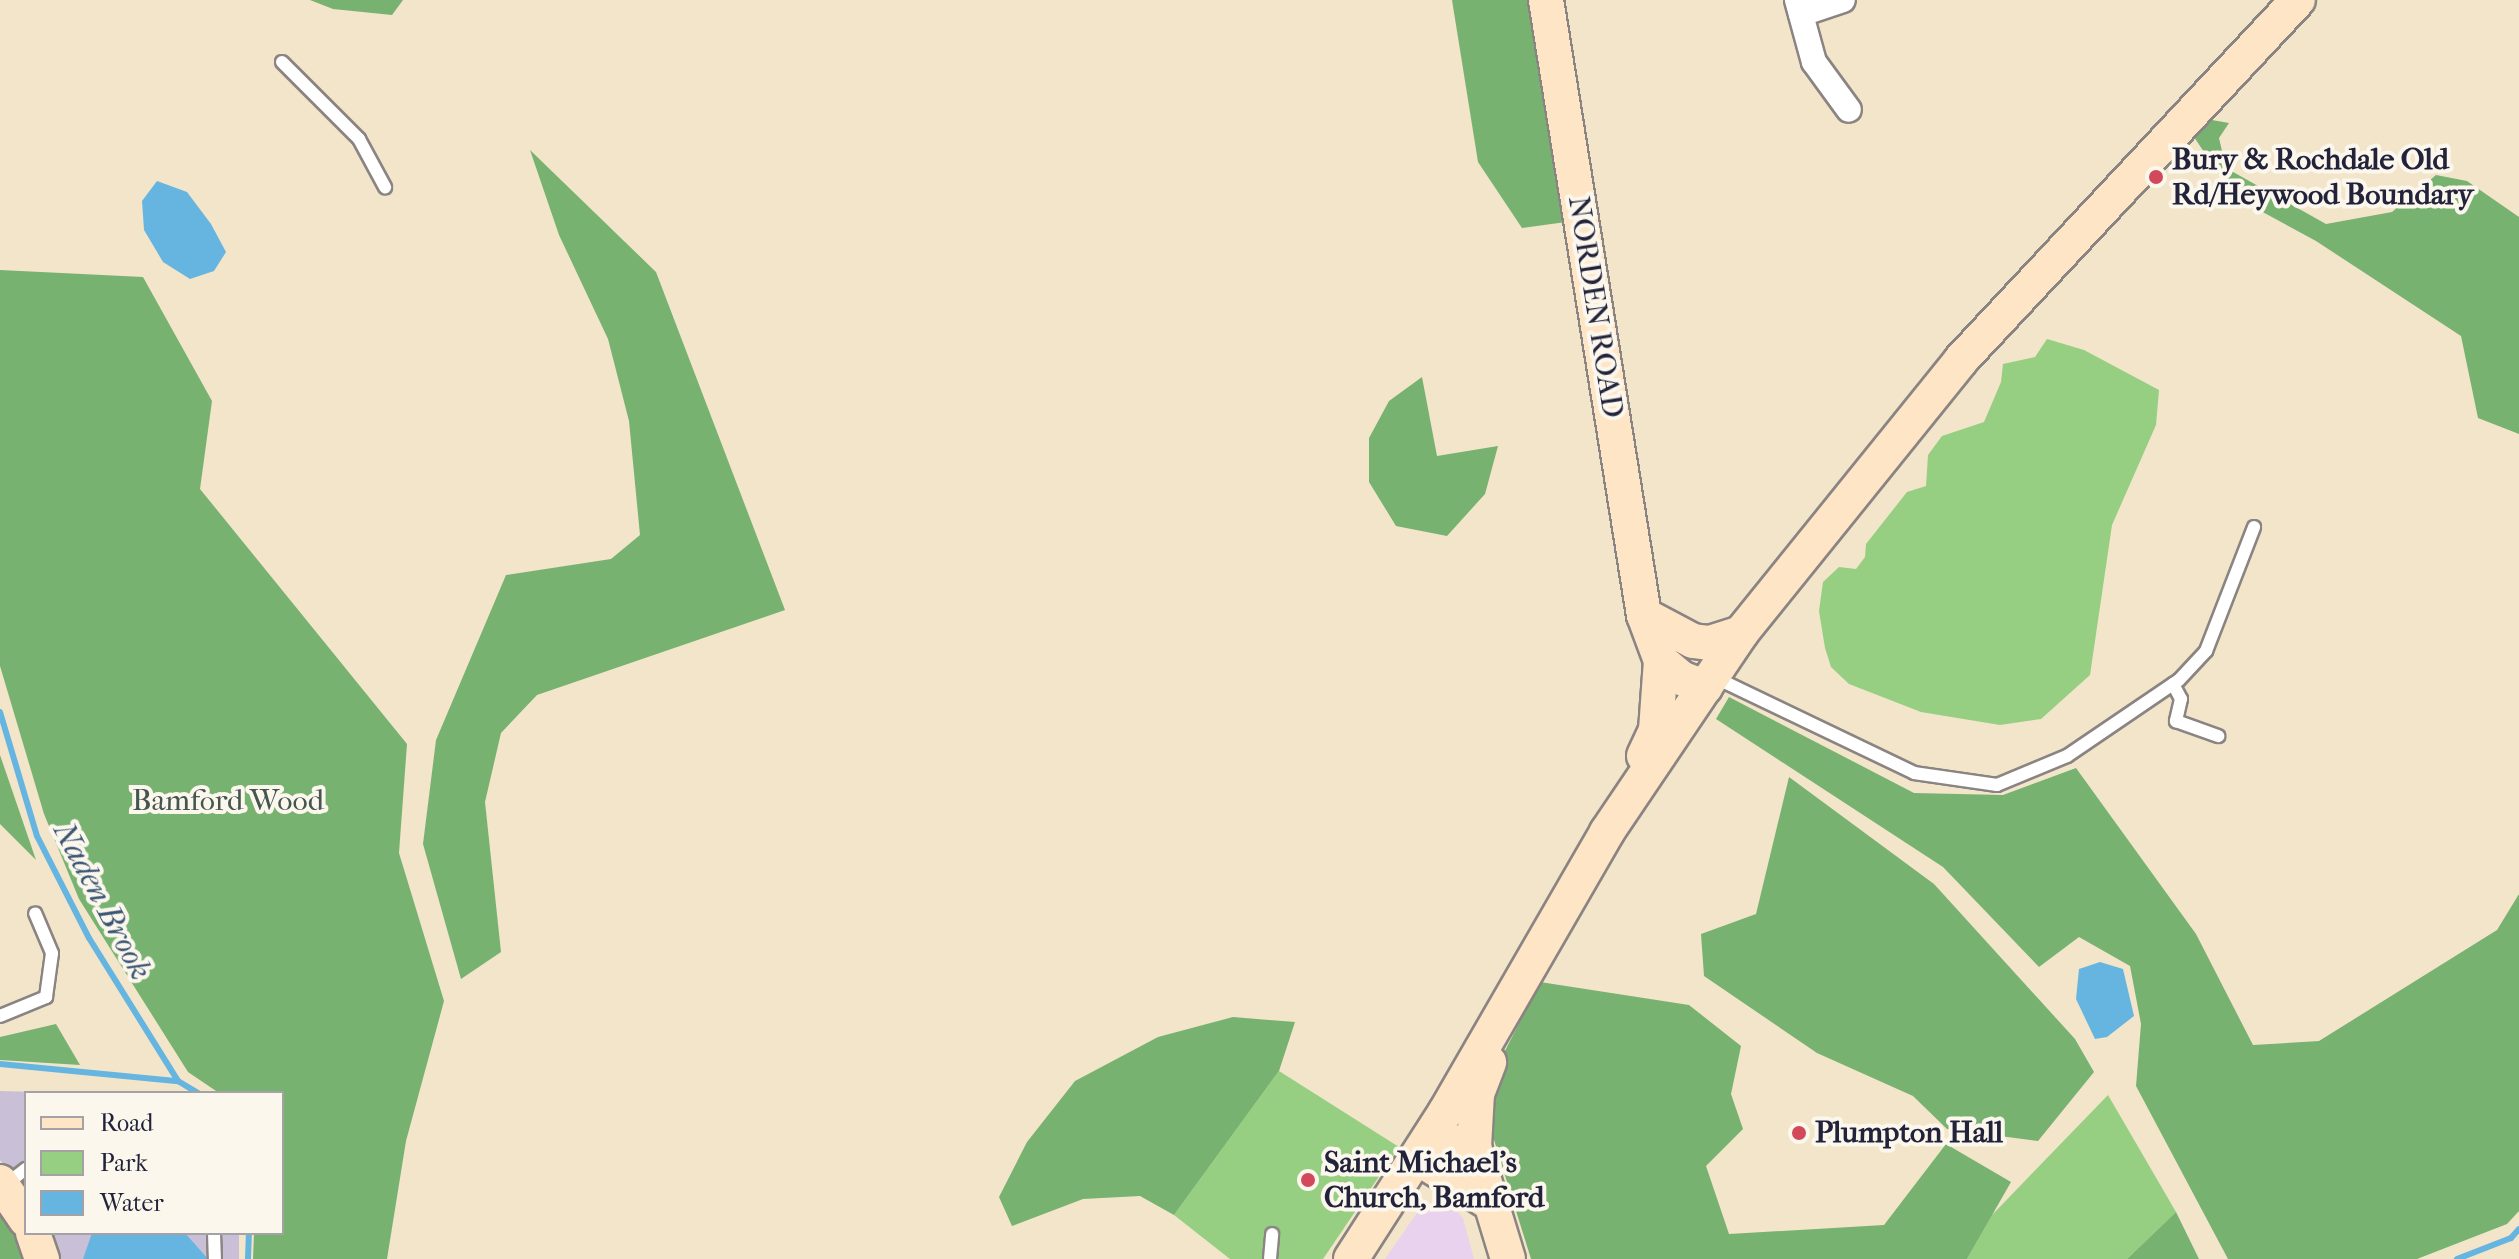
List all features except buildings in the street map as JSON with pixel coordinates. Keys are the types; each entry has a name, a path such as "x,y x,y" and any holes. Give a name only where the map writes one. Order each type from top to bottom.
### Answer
{"main road":[{"name":"NORDEN ROAD","path":"1546,0 1644,615 1661,661"},
{"path":"1351,1259 1424,1147 1607,832 1741,633 1961,360 2298,0"},
{"path":"1644,615 1693,641 1710,643 1741,633"},
{"path":"1644,615 1708,681"},
{"path":"1661,661 1681,678 1708,681"},
{"path":"1607,832 1656,730 1661,661"},
{"path":"1508,1259 1474,1147 1477,1094 1531,981 1535,952"},
{"path":"1424,1147 1474,1147"},
{"path":"1424,1147 1490,1203"},
{"path":"10,1179 24,1215"},
{"path":"34,1235 42,1259"}],"street":[{"path":"1843,0 1799,7 1814,62 1849,110"}],"lane":[{"path":"282,62 359,139 385,187"},
{"path":"1708,681 1914,773 1997,785 2067,756 2173,684 2206,651 2254,527"},
{"path":"2173,684 2181,699 2176,721 2218,736"},
{"path":"0,1016 46,997 52,953 35,913"},
{"path":"1270,1259 1272,1234"},
{"path":"214,1235 215,1259"}],"shaded area":[{"path":"0,1091 24,1092 24,1195 0,1160"},
{"path":"1434,1201 1448,1202 1463,1218 1474,1259 1385,1259 1419,1210"},
{"path":"44,1235 239,1235 239,1259 51,1259"}],"green space":[{"path":"310,0 403,0 392,15 333,9"},
{"path":"1452,0 1530,0 1566,222 1522,228 1478,162"},
{"path":"2212,120 2229,123 2219,138 2226,168 2326,224 2392,212 2436,175 2467,181 2519,217 2519,434 2478,418 2461,336 2316,241 2259,210 2220,176 2194,137"},
{"path":"530,150 656,272 785,610 537,695 501,733 485,802 501,952 461,979 423,844 436,740 506,575 611,559 640,535 629,421 608,339 559,235"},
{"name":"Bamford Wood","path":"0,270 143,277 212,401 200,489 407,744 399,853 444,1001 406,1141 387,1259 253,1259 254,1235 284,1235 284,1091 216,1091 188,1072 79,899 44,814 0,666"},
{"path":"2047,339 2084,350 2159,390 2156,425 2112,525 2090,675 2041,719 2000,725 1921,712 1849,684 1831,667 1825,648 1819,611 1823,582 1839,567 1856,569 1865,557 1866,544 1907,492 1926,486 1928,455 1942,436 1984,422 2001,382 2003,364 2035,357"},
{"path":"1422,377 1437,456 1498,446 1485,494 1447,536 1396,526 1369,482 1369,438 1389,401"},
{"path":"1729,697 1914,793 2003,795 2076,768 2196,934 2253,1045 2319,1041 2497,930 2519,894 2519,1211 2507,1224 2417,1259 2228,1259 2136,1086 2141,1024 2130,966 2079,937 2039,967 1943,867 1716,719"},
{"path":"0,755 36,860 0,824"},
{"path":"1789,777 1934,884 2075,1039 2094,1072 2038,1141 1947,1129 1913,1096 1817,1053 1704,976 1701,934 1756,914"},
{"path":"1540,982 1689,1005 1741,1046 1731,1094 1743,1129 1706,1166 1729,1234 1884,1225 1946,1144 2011,1182 1967,1259 1531,1259 1481,1098"},
{"path":"1233,1017 1295,1022 1279,1071 1174,1215 1140,1196 1083,1199 1012,1226 999,1197 1027,1142 1075,1081 1158,1037"},
{"path":"56,1024 80,1065 0,1060 0,1037"},
{"path":"1279,1071 1399,1147 1323,1259 1230,1259 1174,1215"},
{"path":"2108,1095 2176,1212 2127,1259 1967,1259 1992,1215"},
{"path":"0,1209 20,1242 24,1259 0,1259"},
{"path":"2176,1212 2199,1259 2127,1259"}],"water":[{"path":"157,181 187,192 211,224 226,252 214,271 190,279 163,262 144,230 142,201"},
{"path":"2100,962 2123,969 2134,1016 2107,1037 2095,1039 2076,999 2079,969"},
{"path":"91,1235 187,1235 208,1259 83,1259"}],"waterway":[{"name":"Naden Brook","path":"0,712 37,836 89,938 178,1081 195,1091"},
{"path":"0,1064 178,1081"},
{"path":"2457,1259 2511,1238 2519,1229"},
{"name":"Naden Brook","path":"248,1259 249,1235"}],"place":[{"name":"Bury & Rochdale Old Rd/Heywood Boundary","path":"2156,177"},
{"name":"Plumpton Hall","path":"1799,1133"},
{"name":"Saint Michael's Church, Bamford","path":"1308,1180"}]}
